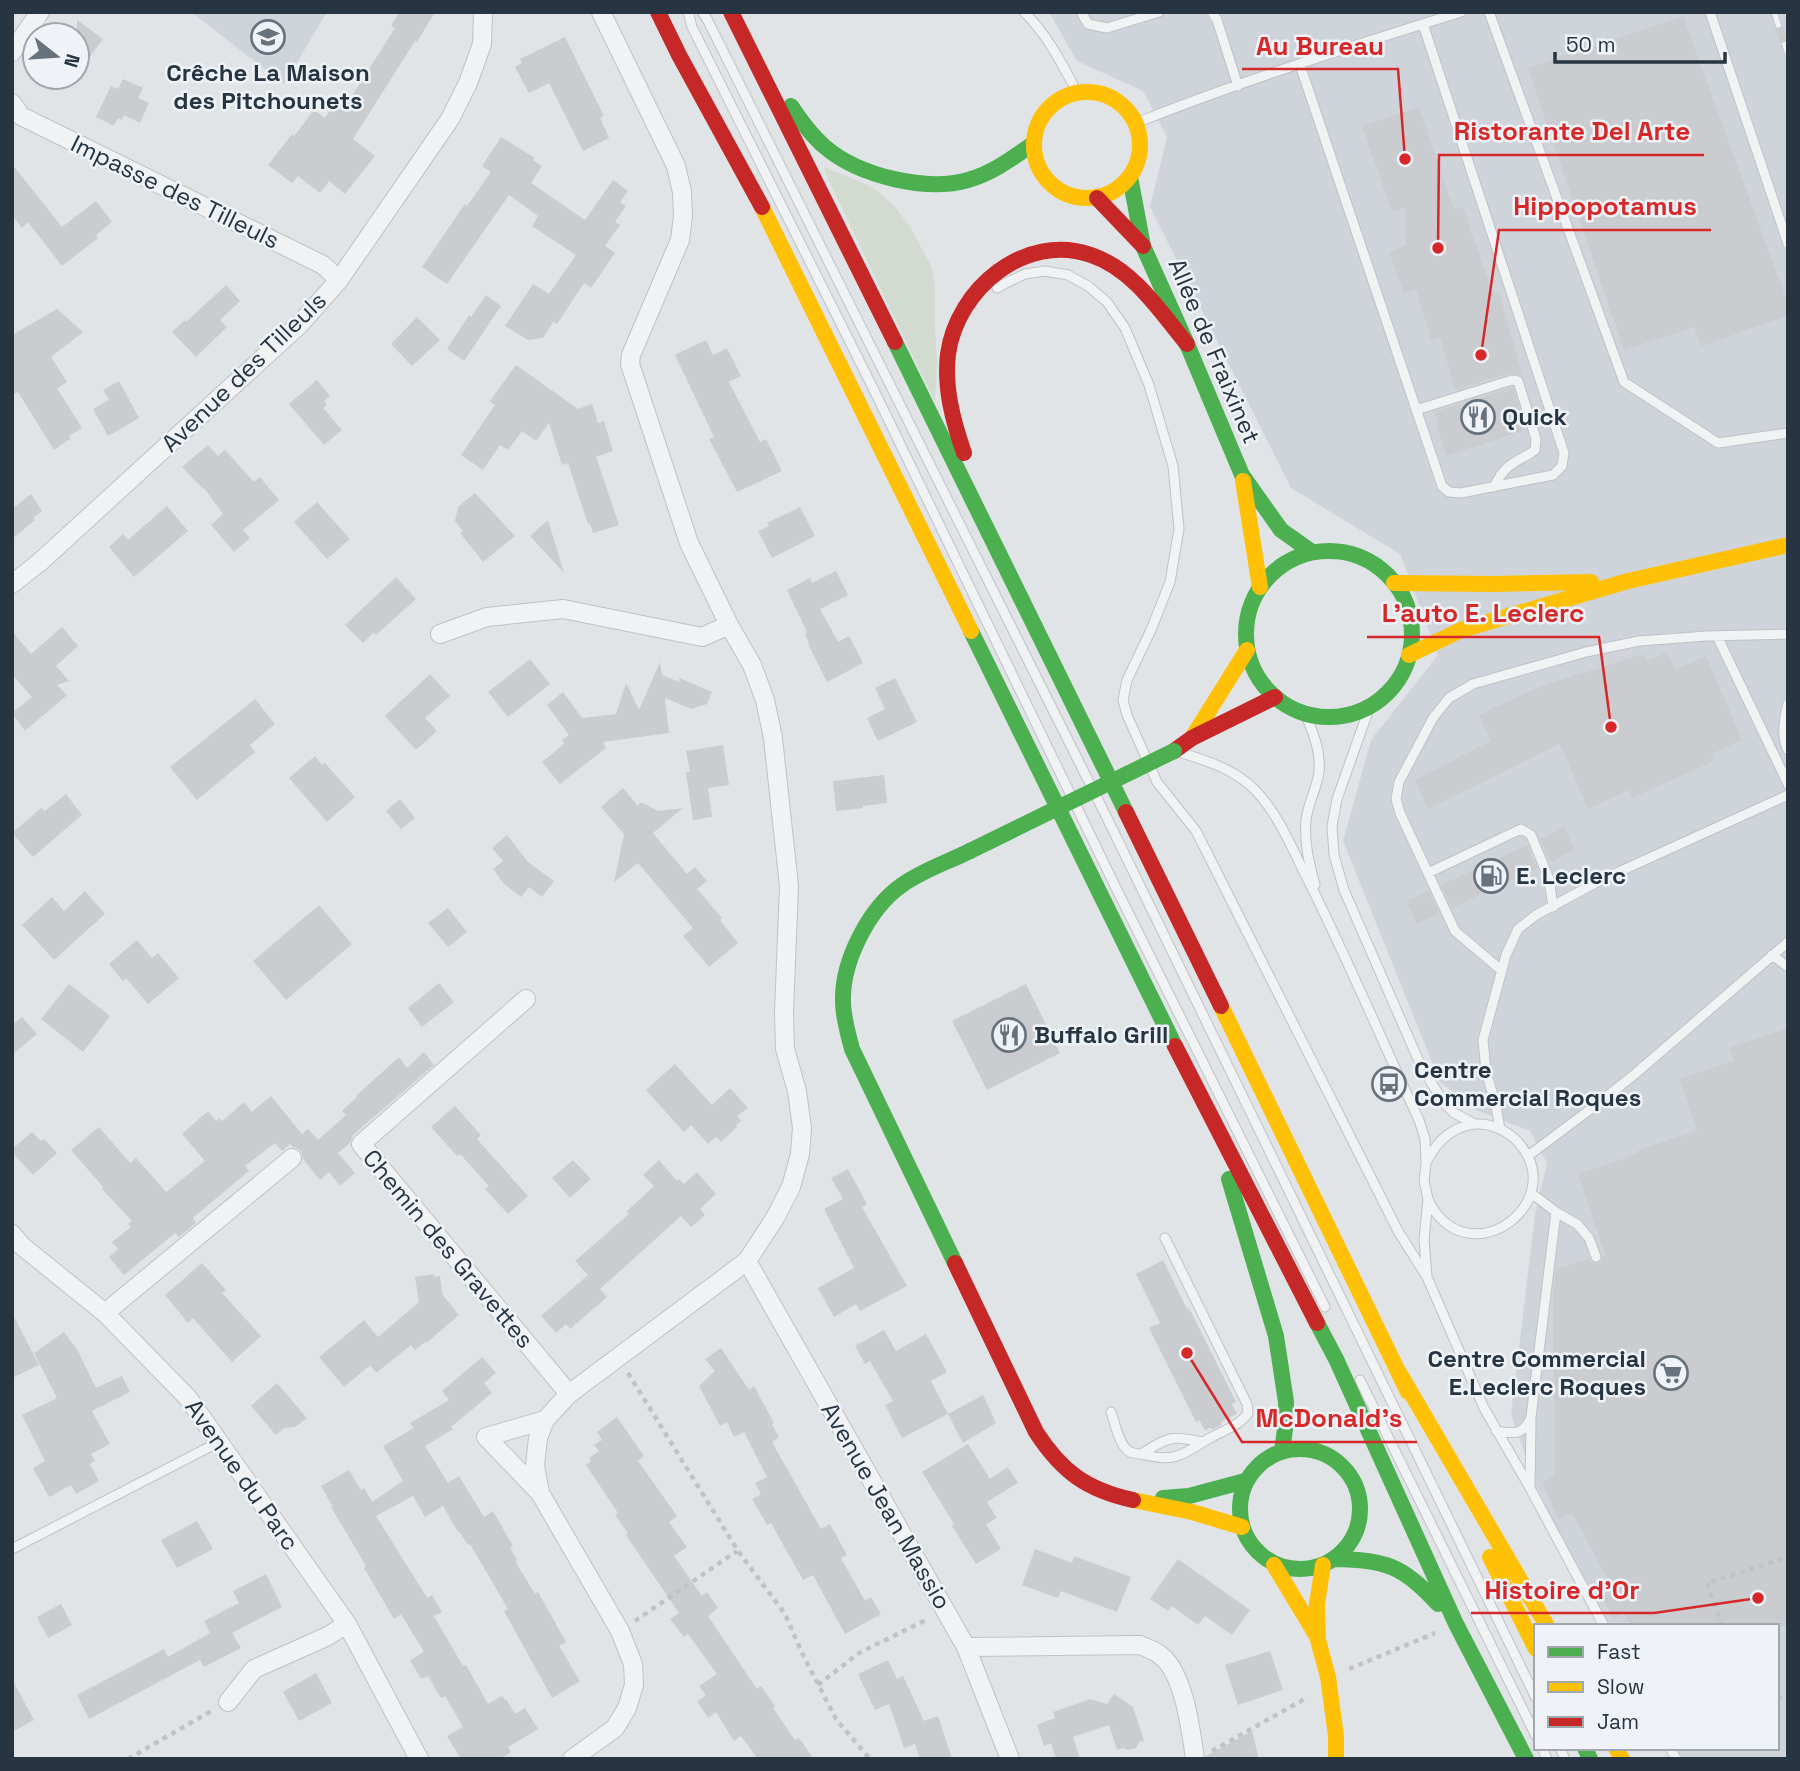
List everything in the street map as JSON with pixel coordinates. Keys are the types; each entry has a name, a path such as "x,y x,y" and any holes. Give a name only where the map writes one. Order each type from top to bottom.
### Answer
{"main road":[{"path":"658,12 769,222 1210,1116 1336,1359 1456,1625 1526,1759"},
{"path":"734,12 802,123 827,149 859,168 897,179 924,183 959,182 995,169 1034,143"},
{"path":"734,12 1534,1644"},
{"path":"1077,92 1104,94 1117,100 1128,110 1140,137 1137,164 1130,177 1110,194 1097,198 1066,194 1052,185 1035,159 1037,126 1046,111 1059,100 1077,92"},
{"path":"1130,177 1143,246"},
{"path":"1097,198 1143,246"},
{"name":"Allée de Fraixinet","path":"1143,246 1242,475 1281,530 1312,552"},
{"path":"1010,573 962,449 948,385 950,342 976,290 993,273 1017,258 1043,250 1067,249 1091,255 1119,269 1141,288 1187,344"},
{"name":"Allée de Fraixinet","path":"1242,475 1260,587"},
{"path":"1409,655 1461,630 1628,581 1788,545"},
{"path":"1335,551 1358,556 1378,566 1394,583 1407,604 1412,629 1409,655 1401,675 1388,693 1370,706 1349,715 1327,717 1304,714 1275,698 1257,676 1247,650 1246,628 1250,606 1260,587 1274,571 1292,559 1312,552 1335,551"},
{"path":"1394,583 1628,581"},
{"path":"1192,738 1247,650"},
{"path":"1242,1528 1192,1512 1109,1495 1083,1483 1044,1447 852,1049 842,998 845,974 864,928 900,886 1174,751 1192,738 1275,698"},
{"path":"1210,1116 1276,1336 1286,1402 1282,1452"},
{"path":"1400,1374 1545,1624"},
{"path":"1336,1759 1336,1736 1328,1677 1318,1640 1317,1604 1329,1562 1347,1547 1355,1532 1360,1515 1359,1498 1353,1481 1343,1467 1329,1457 1313,1451 1296,1449 1282,1452 1264,1461 1245,1481 1239,1508 1242,1528 1249,1543 1260,1555 1288,1569 1302,1570 1329,1562 1364,1559 1383,1562 1409,1574 1422,1584 1456,1625"},
{"path":"1130,1499 1189,1496 1245,1481"},
{"path":"1274,1564 1318,1640"}],"street":[{"path":"12,52 40,12"},
{"name":"Avenue des Tilleuls","path":"15,576 40,562 299,325 340,280 450,119 468,83 482,44 482,12"},
{"path":"540,1493 535,1465 538,1438 545,1420 569,1394 747,1261 791,1187 800,1154 802,1128 797,1091 785,1049 789,886 773,738 765,700 752,665 689,543 630,364 631,355 680,240 682,192 676,166 601,12"},
{"name":"Impasse des Tilleuls","path":"12,103 21,116 323,265 340,280"},
{"path":"440,634 487,617 563,609 702,637 729,625"},
{"name":"Chemin des Gravettes","path":"526,999 360,1144 569,1394"},
{"path":"105,1313 292,1158"},
{"name":"Avenue du Parc","path":"12,1234 22,1246 105,1313 188,1398 347,1624 419,1759"},
{"name":"Avenue Jean Massio","path":"747,1261 966,1647 1010,1759"},
{"path":"545,1420 486,1437 540,1493 620,1631 633,1664 634,1685 627,1708 615,1728 572,1759"},
{"path":"228,1702 254,1669 328,1636 347,1624"},
{"path":"966,1647 1140,1645 1160,1655 1172,1668 1189,1712 1195,1759"}],"lane":[{"path":"688,12 692,27 871,384 1330,1318"},
{"path":"702,12 1102,808 1534,1694"},
{"path":"1024,12 1036,23 1077,92"},
{"path":"1081,12 1088,24 1107,29 1158,12"},
{"path":"1212,12 1238,86"},
{"path":"1136,123 1461,12"},
{"path":"1489,12 1624,382 1718,443 1788,433"},
{"path":"1710,12 1788,244"},
{"path":"1300,65 1441,486 1449,492 1461,493 1553,475 1562,466 1564,453 1423,24"},
{"path":"995,290 1026,274 1045,271 1068,275 1088,286 1107,302 1125,328 1149,385 1173,466 1179,529 1170,582 1127,680 1123,700 1127,715 1157,782 1196,831 1398,1231 1427,1277 1496,1431 1530,1488 1603,1624"},
{"path":"1416,410 1512,380 1518,382 1536,439 1535,450 1510,464 1494,487"},
{"path":"953,411 958,384"},
{"path":"1502,970 1455,931 1396,799 1399,782 1433,718 1449,698 1473,684 1586,652 1639,641 1788,634"},
{"path":"1717,636 1788,784"},
{"path":"1788,704 1784,743 1788,750"},
{"path":"1370,706 1337,799 1332,825 1334,855 1344,890 1421,1066 1444,1103 1454,1113 1475,1124"},
{"path":"1304,714 1315,736 1319,757 1319,773 1306,818 1305,841 1320,905"},
{"path":"1174,751 1213,763 1231,772 1254,789 1278,821 1320,905 1419,1120 1425,1139 1424,1181 1428,1199 1436,1214 1449,1225 1465,1232 1498,1230 1513,1221 1524,1208 1531,1193 1533,1180 1528,1156 1512,1136 1488,1125 1475,1124 1459,1128 1445,1136 1433,1148 1426,1163"},
{"path":"1500,1129 1486,1071 1483,1040 1506,955 1518,929 1536,915 1601,880 1788,795"},
{"path":"1428,873 1521,829 1531,835 1549,879 1553,907"},
{"path":"1528,1156 1635,1074 1788,942"},
{"path":"1772,955 1788,967"},
{"path":"1531,1193 1577,1224 1588,1238 1596,1257"},
{"path":"1427,1277 1424,1240 1428,1199"},
{"path":"1530,1488 1531,1417 1556,1212"},
{"path":"1111,1412 1127,1449 1153,1457 1171,1458 1185,1454 1243,1420 1248,1413 1247,1404 1165,1238"},
{"path":"1354,1367 1534,1732"},
{"path":"1496,1431 1518,1433 1527,1426 1531,1417"},
{"path":"1141,1454 1161,1441 1172,1438 1202,1442"},
{"path":"12,1549 219,1442"}],"path":[{"path":"618,1357 738,1551 785,1614 836,1720 870,1759"},
{"path":"620,1631 738,1551"},
{"path":"1721,1624 1707,1583 1788,1557"},
{"path":"818,1685 859,1653 945,1611"},
{"path":"128,1759 228,1702"}],"shaded area":[{"name":"Crêche La Maison des Pitchounets","path":"191,12 327,12 284,84"},
{"path":"1049,12 1788,12 1788,1759 1673,1759 1669,1750 1779,1750 1779,1624 1605,1624 1535,1484 1511,1414 1535,1214 1547,1163 1530,1131 1476,1110 1440,1082 1343,841 1371,740 1438,655 1400,554 1291,488 1150,207 1167,137 1143,91 1077,61"},
{"path":"824,167 879,192 911,228 932,268 937,362 935,402 826,175"}],"building":[{"path":"399,12 435,12 353,139 375,156 345,194 329,181 320,193 298,176 292,183 268,165 314,110 325,118 334,105 343,110 395,28 391,26"},
{"path":"1683,16 1788,304 1788,316 1701,346 1694,327 1624,350 1528,68"},
{"path":"91,30 103,39 91,55"},
{"path":"565,37 604,116 600,118 609,138 583,151 549,83 529,93 515,67 522,63 520,59"},
{"path":"123,79 143,88 138,98 149,103 140,123 124,115 122,120 118,118 114,126 96,117 111,86 118,89"},
{"path":"1419,107 1454,210 1463,207 1493,295 1499,293 1523,377 1510,373 1455,390 1440,337 1431,340 1416,289 1404,293 1389,252 1406,245 1405,208 1392,212 1362,126"},
{"path":"501,137 535,158 533,160 542,166 531,183 585,220 613,180 628,191 620,202 626,206 615,222 620,225 605,246 615,253 591,288 584,283 557,324 553,322 543,338 528,340 505,326 533,284 549,294 576,255 532,226 538,216 509,195 447,284 422,267 465,204 467,206 491,172 482,166"},
{"path":"12,164 62,227 96,201 112,222 96,235 98,238 62,266 28,222 22,228 12,215"},
{"path":"226,285 240,301 220,320 227,327 196,357 172,332"},
{"path":"486,295 501,306 464,361 447,349"},
{"path":"57,309 83,332 51,357 67,382 57,388 82,428 54,450 18,392 12,395 12,335"},
{"path":"417,317 440,340 412,366 391,344"},
{"path":"706,340 713,355 727,348 741,376 729,382 760,442 766,439 782,471 737,492 709,439 714,437 675,355"},
{"path":"516,365 578,409 592,404 598,423 604,421 613,451 596,457 619,525 593,533 568,463 562,465 549,423 536,441 522,431 508,450 500,445 483,470 461,455 495,405 490,401"},
{"path":"317,380 330,396 324,401 327,405 323,408 342,430 324,445 289,404"},
{"path":"119,381 139,418 108,436 93,409 109,400 103,390"},
{"name":"Quick","path":"1513,387 1525,430 1446,456 1434,412"},
{"path":"208,445 218,456 225,450 254,482 260,477 279,500 243,530 250,538 234,552 211,525 223,514 204,488 182,467"},
{"path":"475,493 515,536 483,562 460,533 463,531 455,521 458,507"},
{"path":"31,494 42,511 12,539 12,509"},
{"path":"317,502 350,539 327,559 294,522"},
{"path":"167,506 188,531 134,577 109,547 123,534 128,540"},
{"path":"800,507 815,536 772,558 758,531 769,526 767,523"},
{"path":"548,520 564,573 530,536"},
{"path":"836,571 848,595 820,609 838,642 849,636 863,663 827,682 808,644 805,634 807,632 787,590 810,578 812,583"},
{"path":"396,577 416,599 376,635 374,632 363,643 345,625"},
{"path":"62,627 78,646 56,666 69,681 57,685 67,695 25,731 12,713 32,697 12,674 12,631 31,654"},
{"path":"1667,652 1675,670 1706,656 1742,740 1711,754 1714,761 1632,798 1629,790 1588,809 1560,744 1428,809 1415,780 1491,741 1479,715 1541,686 1644,654 1647,661"},
{"path":"530,659 550,684 508,717 488,692"},
{"path":"660,662 662,675 679,682 680,678 712,692 707,704 691,709 665,698 669,733 603,742 606,748 560,784 542,762 564,744 562,740 569,735 547,705 563,692 582,718 616,714 626,683 639,710"},
{"path":"430,674 450,696 425,718 437,731 416,750 385,716"},
{"path":"895,678 917,722 878,741 867,718 885,709 875,688"},
{"path":"255,699 275,724 250,745 255,752 197,800 170,767"},
{"path":"723,745 729,785 708,788 712,817 693,820 686,772 690,772 686,751"},
{"path":"315,756 322,765 325,763 355,797 327,822 289,778"},
{"path":"884,775 887,803 836,811 833,781"},
{"path":"623,788 638,806 641,802 658,811 683,808 653,833 687,874 695,867 707,881 697,889 722,918 720,920 738,943 709,967 683,936 693,928 638,863 614,882 624,834 601,807"},
{"path":"66,794 82,815 33,857 12,833 41,808 45,811"},
{"path":"400,799 415,818 401,829 386,811"},
{"path":"1565,827 1574,850 1550,862 1540,839"},
{"path":"507,835 528,862 554,881 542,897 529,887 521,897 504,884 493,869 503,861 492,848"},
{"path":"1527,845 1537,868 1452,908 1441,885"},
{"path":"85,891 105,914 54,960 22,925 52,897 64,911"},
{"path":"1429,891 1439,914 1416,924 1407,901"},
{"path":"319,905 352,944 286,1000 253,961"},
{"path":"448,908 467,932 448,947 428,923"},
{"path":"137,940 152,958 158,953 179,978 148,1004 126,978 123,981 109,964"},
{"path":"439,983 454,1002 422,1027 408,1008"},
{"path":"69,984 110,1016 83,1052 41,1019"},
{"path":"1026,984 1060,1053 987,1090 952,1021"},
{"path":"22,1017 37,1034 12,1055 12,1025"},
{"name":"Centre Commercial E.Leclerc Roques","path":"1788,1028 1788,1626 1630,1624 1624,1613 1613,1619 1597,1586 1608,1581 1599,1563 1572,1513 1559,1519 1542,1483 1555,1476 1553,1292 1556,1269 1589,1259 1598,1264 1605,1254 1578,1174 1639,1153 1638,1150 1697,1131 1680,1079 1734,1061 1729,1047"},
{"path":"424,1052 434,1065 353,1135 350,1143 338,1153 355,1173 340,1186 329,1172 320,1180 297,1148 290,1144 282,1151 275,1143 245,1166 249,1171 193,1218 196,1223 179,1237 175,1233 124,1275 109,1257 118,1249 112,1242 131,1227 128,1224 132,1221 71,1150 99,1127 130,1163 136,1158 166,1192 205,1161 182,1134 208,1111 216,1121 219,1118 222,1121 244,1102 252,1112 271,1096 302,1134 308,1129 318,1140 346,1115 342,1111 356,1096 399,1057 407,1068"},
{"path":"675,1064 712,1105 730,1088 748,1108 737,1116 741,1121 721,1142 716,1137 708,1144 691,1125 684,1132 646,1090"},
{"path":"455,1106 481,1135 477,1139 528,1196 508,1214 485,1189 489,1186 431,1127"},
{"path":"32,1132 41,1141 44,1139 57,1153 33,1175 12,1152 12,1149"},
{"path":"573,1160 591,1179 570,1198 552,1178"},
{"path":"659,1160 677,1181 679,1179 684,1184 697,1172 716,1194 700,1209 705,1215 691,1227 681,1216 600,1289 607,1297 570,1329 566,1324 556,1333 541,1316 588,1275 575,1261 629,1214 627,1211 654,1186 643,1175"},
{"path":"848,1169 867,1204 862,1207 907,1286 860,1311 856,1304 834,1317 818,1288 854,1268 824,1209 843,1199 831,1178"},
{"path":"1163,1260 1236,1402 1232,1404 1237,1414 1213,1429 1205,1430 1199,1420 1196,1422 1149,1328 1160,1323 1136,1274"},
{"path":"202,1263 226,1290 222,1293 261,1336 232,1362 193,1318 188,1323 165,1295"},
{"path":"434,1274 434,1277 440,1276 442,1294 459,1315 415,1350 411,1345 376,1373 370,1365 344,1387 319,1357 364,1320 378,1337 419,1302 415,1277"},
{"path":"12,1313 39,1365 12,1378"},
{"path":"884,1330 896,1351 926,1334 947,1372 931,1381 948,1414 902,1438 885,1405 893,1401 870,1361 865,1364 855,1346"},
{"path":"64,1332 78,1351 96,1388 122,1376 130,1392 92,1411 110,1444 91,1454 95,1461 90,1464 99,1481 76,1494 71,1485 49,1497 33,1468 45,1461 22,1415 57,1398 34,1353"},
{"path":"721,1348 749,1390 754,1386 779,1437 772,1442 821,1529 830,1524 847,1555 841,1558 865,1601 871,1597 881,1614 845,1634 813,1575 803,1580 771,1523 767,1525 752,1499 761,1494 755,1483 767,1477 744,1432 734,1437 727,1422 720,1426 699,1386 715,1371 705,1359"},
{"path":"482,1357 496,1373 484,1383 492,1393 451,1427 453,1429 425,1446 448,1483 459,1476 484,1517 493,1511 513,1546 510,1548 517,1560 515,1561 535,1594 538,1592 566,1642 559,1646 580,1681 552,1698 504,1611 508,1609 470,1544 468,1545 458,1532 443,1506 425,1517 413,1496 376,1516 426,1596 428,1598 432,1595 442,1612 434,1616 488,1704 502,1696 515,1714 525,1708 538,1729 508,1747 511,1752 500,1759 461,1759 447,1736 463,1727 445,1696 441,1698 428,1676 421,1679 410,1660 424,1652 401,1614 394,1619 321,1486 349,1470 372,1502 403,1481 383,1446 414,1428 410,1423 449,1400 442,1391"},
{"path":"277,1383 307,1418 295,1427 284,1428 276,1435 251,1406"},
{"path":"983,1395 996,1423 963,1443 948,1414"},
{"path":"617,1417 644,1456 638,1461 677,1516 669,1522 687,1547 674,1556 702,1596 707,1592 718,1608 708,1616 757,1689 761,1686 795,1740 799,1738 814,1759 758,1759 741,1736 734,1741 716,1712 708,1718 697,1701 706,1695 699,1686 717,1674 688,1634 684,1637 670,1619 679,1613 626,1535 628,1533 615,1515 618,1513 586,1465 591,1461 589,1458 599,1451 594,1445 602,1440 597,1432"},
{"path":"968,1444 990,1479 1008,1467 1018,1483 987,1502 997,1518 986,1524 1001,1549 976,1564 922,1472"},
{"path":"197,1521 213,1549 177,1568 161,1540"},
{"path":"1035,1549 1072,1563 1074,1556 1131,1577 1117,1612 1061,1591 1058,1598 1022,1585"},
{"path":"1178,1559 1250,1610 1232,1635 1205,1616 1198,1625 1172,1606 1168,1611 1150,1599"},
{"path":"266,1574 282,1607 232,1633 241,1648 204,1667 200,1660 89,1719 77,1695 164,1649 168,1657 210,1633 204,1621 239,1603 233,1591"},
{"path":"61,1604 72,1625 48,1638 37,1617"},
{"path":"1270,1651 1283,1690 1238,1705 1225,1665"},
{"path":"888,1660 897,1679 903,1676 924,1721 938,1716 952,1759 920,1759 915,1744 904,1748 889,1704 875,1710 858,1674"},
{"path":"316,1673 332,1703 299,1721 283,1692"},
{"path":"12,1679 34,1720 12,1732"},
{"path":"1114,1694 1133,1707 1144,1741 1139,1742 1136,1748 1117,1750 1109,1725 1073,1737 1080,1759 1056,1759 1051,1743 1044,1746 1037,1725 1055,1718 1053,1712 1090,1699 1107,1704"},
{"path":"1252,1731 1259,1759 1206,1759 1206,1756"}],"railway":[{"path":"1774,12 1788,54"},
{"path":"1787,12 1788,16"}],"traffic: fast":[{"path":"791,106 816,138 839,157 874,173 913,182 933,184 968,180 995,169 1034,143"},
{"path":"1130,177 1143,246 1242,475 1281,530 1312,552"},
{"path":"895,342 1126,812"},
{"path":"1329,551 1361,558 1388,575 1405,602 1412,634 1405,666 1388,693 1361,710 1329,717 1297,710 1270,693 1253,666 1246,634 1253,602 1270,575 1297,558 1329,551"},
{"path":"971,631 1175,1046"},
{"path":"970,851 1174,751"},
{"path":"955,1263 852,1049 843,1001 847,969 853,953 879,907 910,880 970,851"},
{"path":"1229,1179 1276,1336 1286,1402 1282,1452"},
{"path":"1317,1323 1336,1359 1456,1624 1526,1759"},
{"path":"1300,1449 1323,1453 1342,1467 1356,1486 1360,1509 1356,1532 1342,1551 1323,1565 1300,1569 1277,1565 1258,1551 1244,1532 1240,1509 1244,1486 1258,1467 1277,1453 1300,1449"},
{"path":"1163,1498 1189,1496 1245,1481"},
{"path":"1334,1559 1367,1561 1392,1567 1414,1581 1438,1604"},
{"path":"1586,1750 1590,1759"}],"traffic: slow":[{"path":"1087,92 1107,96 1125,107 1136,125 1140,145 1136,165 1125,183 1107,194 1087,198 1067,194 1049,183 1038,165 1034,145 1038,125 1049,107 1067,96 1087,92"},
{"path":"762,207 971,631"},
{"path":"1243,481 1260,587"},
{"path":"1409,655 1461,630 1628,581 1788,545"},
{"path":"1394,583 1591,582"},
{"path":"1192,738 1247,650"},
{"path":"1221,1006 1408,1392"},
{"path":"1400,1374 1546,1624"},
{"path":"1133,1500 1192,1512 1242,1527"},
{"path":"1490,1557 1534,1645"},
{"path":"1274,1565 1318,1638"},
{"path":"1323,1565 1317,1604 1318,1640 1328,1677 1336,1736 1336,1759"},
{"path":"1617,1750 1622,1759"}],"traffic: jam":[{"path":"658,12 762,207"},
{"path":"731,12 895,342"},
{"path":"1097,198 1143,246"},
{"path":"964,453 948,392 948,354 954,330 965,308 980,288 1019,259 1042,252 1066,250 1106,261 1145,292 1187,344"},
{"path":"1174,751 1192,738 1275,697"},
{"path":"1126,812 1221,1006"},
{"path":"1175,1046 1317,1323"},
{"path":"955,1263 1036,1432 1046,1446 1066,1468 1089,1485 1133,1500"}],"place":[{"name":"Crêche La Maison des Pitchounets","path":"268,37"},
{"name":"Au Bureau","path":"1405,159"},
{"name":"Ristorante Del Arte","path":"1438,248"},
{"name":"Hippopotamus","path":"1481,355"},
{"name":"Quick","path":"1478,417"},
{"name":"L'auto E. Leclerc","path":"1611,727"},
{"name":"E. Leclerc","path":"1491,876"},
{"name":"Buffalo Grill","path":"1009,1035"},
{"name":"Centre Commercial Roques","path":"1389,1084"},
{"name":"McDonald's","path":"1187,1353"},
{"name":"Centre Commercial E.Leclerc Roques","path":"1671,1373"},
{"name":"Histoire d'Or","path":"1758,1598"}]}
